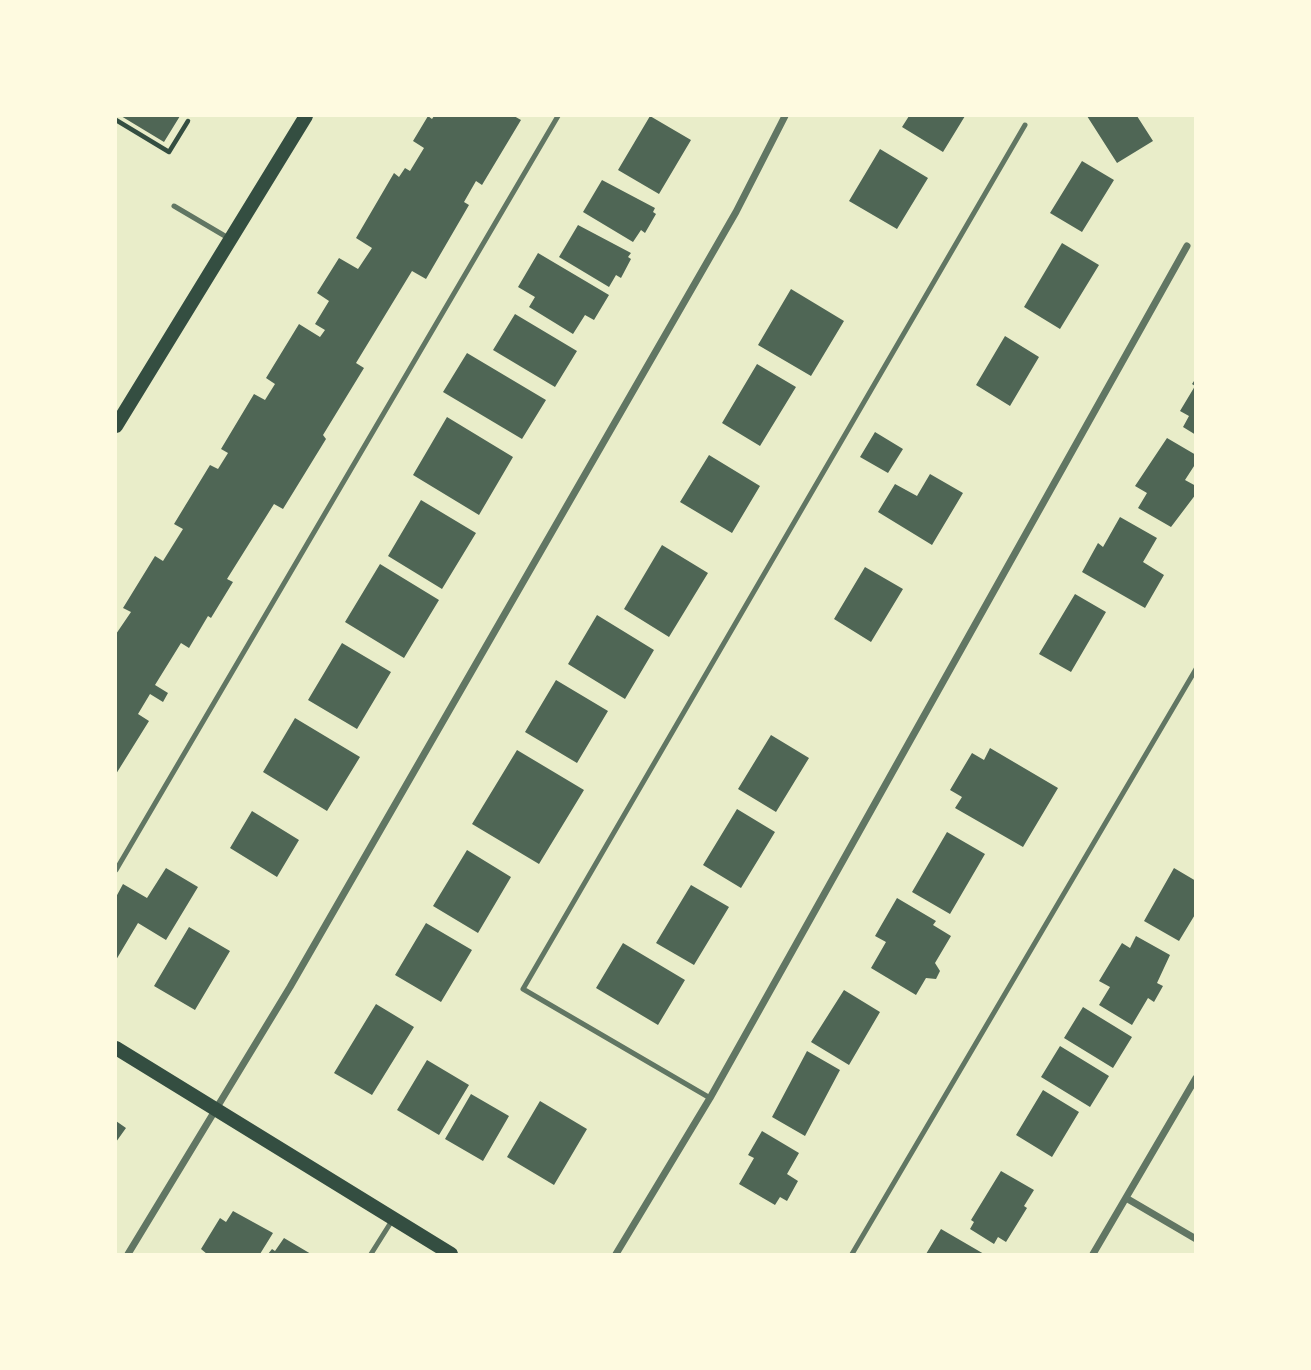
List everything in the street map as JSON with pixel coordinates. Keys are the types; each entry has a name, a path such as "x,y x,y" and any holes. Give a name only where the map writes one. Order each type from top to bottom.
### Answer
{"main road":[{"path":"116,426 306,116"},
{"path":"116,1048 451,1255"}],"street":[{"path":"128,1255 216,1110 736,212 785,116"},
{"path":"616,1255 710,1098 1187,246"},
{"path":"1093,1255 1195,1078"},
{"path":"1126,1198 1195,1239"}],"lane":[{"path":"116,870 558,116"},
{"path":"710,1098 523,989 1025,125"},
{"path":"174,206 230,239"},
{"path":"852,1255 1195,669"},
{"path":"370,1255 393,1219"}],"path":[{"path":"116,120 169,152 188,121"}],"building":[{"path":"121,116 180,116 164,142"},
{"path":"428,116 432,119 434,116 514,116 521,120 482,185 476,181 464,202 469,205 426,279 412,271 356,363 364,368 323,435 326,439 283,509 274,504 227,579 233,582 211,618 208,616 189,648 181,643 155,685 168,693 163,702 150,694 138,714 149,721 116,774 116,634 131,612 123,608 155,556 163,561 183,529 174,524 210,465 218,469 228,453 221,449 254,394 265,400 275,384 266,378 299,324 320,337 325,330 315,324 329,301 317,293 339,258 358,269 372,248 356,238 394,173 399,177 405,168 410,171 424,148 413,141"},
{"path":"650,116 691,140 659,194 618,170"},
{"path":"909,116 965,116 943,152 902,127"},
{"path":"1087,116 1137,116 1153,141 1117,163"},
{"path":"880,149 928,178 897,229 849,201"},
{"path":"1082,161 1114,180 1082,232 1050,213"},
{"path":"602,180 655,208 653,212 656,214 645,233 641,230 633,242 583,212"},
{"path":"578,225 631,253 628,257 631,259 621,278 616,275 609,287 559,257"},
{"path":"1062,243 1099,265 1060,329 1024,307"},
{"path":"538,253 609,295 594,320 585,315 573,334 529,307 535,297 518,287"},
{"path":"791,289 844,321 811,376 758,345"},
{"path":"515,314 577,351 555,387 493,350"},
{"path":"1005,336 1039,357 1010,406 976,385"},
{"path":"467,353 546,400 522,439 443,392"},
{"path":"757,364 796,387 760,446 722,423"},
{"path":"1196,378 1196,435 1183,427 1189,416 1180,411 1195,386 1192,384"},
{"path":"447,417 513,457 479,515 413,475"},
{"path":"875,432 903,449 888,473 860,457"},
{"path":"1167,438 1196,455 1196,463 1185,480 1196,486 1196,494 1171,527 1138,508 1147,493 1135,486"},
{"path":"709,455 760,486 732,533 680,502"},
{"path":"930,474 963,493 932,545 878,512 895,484 917,496"},
{"path":"421,500 476,533 442,589 388,556"},
{"path":"1120,517 1157,538 1143,562 1164,575 1145,608 1082,572 1098,543 1103,547"},
{"path":"662,545 708,573 669,637 624,609"},
{"path":"380,564 439,600 404,658 345,622"},
{"path":"865,567 903,589 871,642 834,619"},
{"path":"1075,594 1106,612 1071,672 1039,654"},
{"path":"597,615 654,650 625,699 568,664"},
{"path":"342,643 391,672 357,729 308,700"},
{"path":"556,680 608,711 577,763 525,732"},
{"path":"295,718 360,757 327,811 263,772"},
{"path":"771,735 809,758 776,812 738,789"},
{"path":"990,748 1058,788 1023,847 955,808 962,797 950,790 972,753 984,760"},
{"path":"517,750 584,790 539,864 472,824"},
{"path":"737,809 775,832 741,888 703,865"},
{"path":"252,811 299,840 277,877 230,848"},
{"path":"947,832 985,854 950,914 912,892"},
{"path":"467,850 511,877 478,933 433,906"},
{"path":"166,868 198,887 166,940 138,923 116,960 116,897 123,884 147,898"},
{"path":"1174,868 1196,881 1196,913 1179,941 1144,921"},
{"path":"691,885 729,907 694,965 656,943"},
{"path":"897,898 936,921 933,925 951,936 935,963 940,971 936,979 926,978 916,995 871,968 886,942 875,936"},
{"path":"426,923 472,950 441,1002 395,975"},
{"path":"189,927 230,951 195,1010 154,986"},
{"path":"1136,936 1170,955 1157,983 1163,986 1154,1002 1148,998 1132,1025 1099,1005 1110,987 1099,981 1122,943 1130,948"},
{"path":"623,943 685,980 658,1025 596,988"},
{"path":"844,990 880,1012 849,1065 811,1042"},
{"path":"376,1004 414,1027 372,1095 334,1073"},
{"path":"1083,1007 1132,1037 1113,1068 1064,1038"},
{"path":"1060,1046 1109,1076 1090,1107 1041,1077"},
{"path":"807,1051 840,1070 805,1136 772,1117"},
{"path":"427,1060 469,1085 439,1135 397,1110"},
{"path":"1043,1090 1079,1112 1052,1157 1016,1135"},
{"path":"471,1094 509,1116 483,1161 445,1139"},
{"path":"540,1101 587,1129 554,1185 507,1157"},
{"path":"116,1121 126,1128 116,1142"},
{"path":"762,1131 799,1153 787,1174 798,1181 787,1201 780,1197 775,1205 739,1184 754,1158 748,1155"},
{"path":"1001,1171 1034,1190 1024,1206 1027,1208 1006,1242 998,1237 994,1244 970,1229 974,1222 971,1220"},
{"path":"233,1211 273,1233 260,1254 207,1254 201,1249 220,1218 226,1222"},
{"path":"941,1229 984,1254 926,1254"},
{"path":"284,1238 311,1254 268,1254 272,1249 275,1251"}]}
